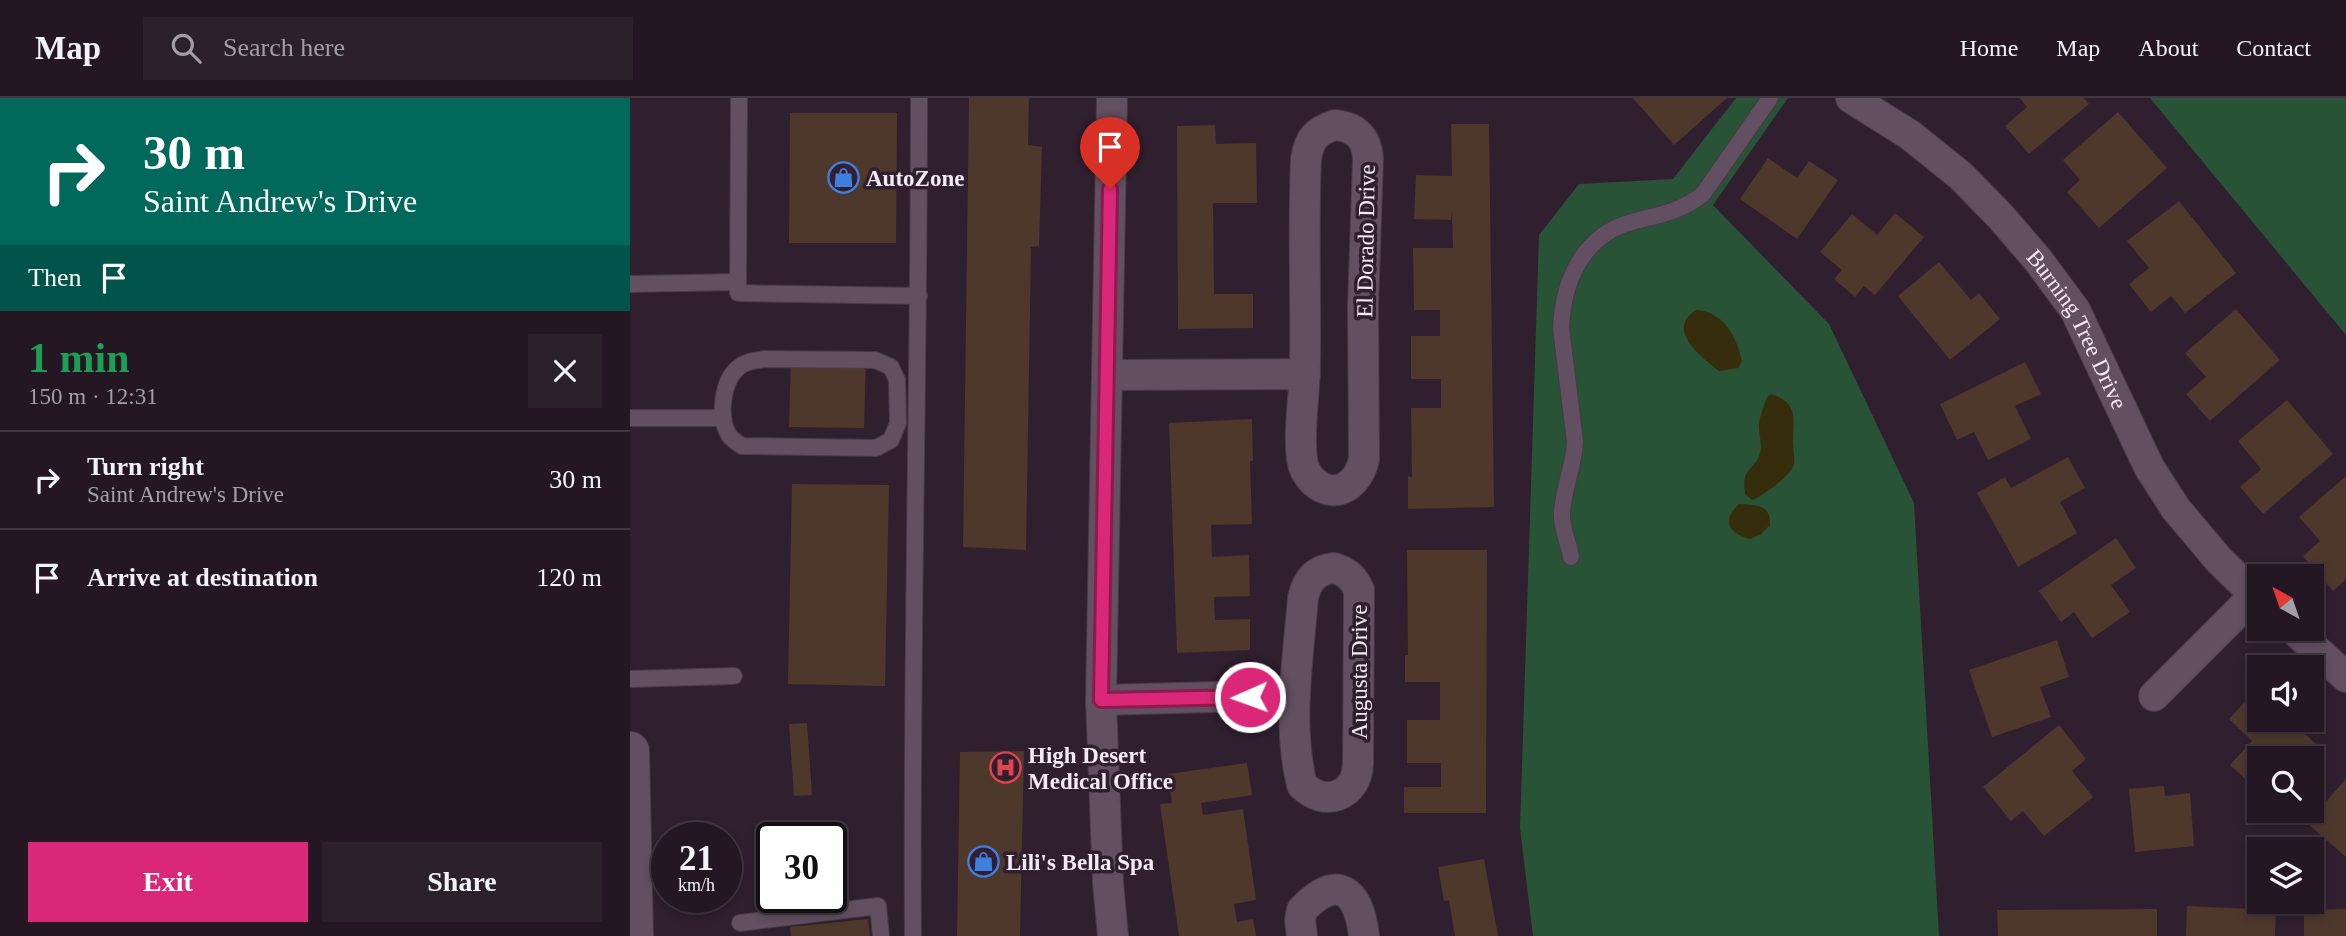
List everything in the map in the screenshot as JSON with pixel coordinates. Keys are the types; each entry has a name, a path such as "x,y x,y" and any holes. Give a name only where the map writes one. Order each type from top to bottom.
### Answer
{"main road":[{"path":"630,751 650,864 634,936"}],"street":[{"path":"1112,98 1101,700 1108,883 1113,936"},
{"name":"Burning Tree Drive","path":"1851,98 1910,135 1961,176 2038,260 2075,310 2149,467 2176,509 2218,560 2247,588"},
{"name":"El Dorado Drive","path":"1335,125 1346,126 1363,138 1368,159 1363,307 1364,459 1362,470 1355,480 1343,489 1322,488 1307,475 1303,466 1301,457 1305,374 1308,146 1314,136 1323,129 1335,125"},
{"path":"1107,375 1305,374"},
{"name":"Augusta Drive","path":"1334,568 1346,572 1355,580 1359,590 1358,777 1352,786 1340,794 1328,798 1319,797 1302,785 1298,769 1294,695 1306,586 1314,575 1324,569 1334,568"},
{"path":"2154,696 2247,607"},
{"path":"2306,641 2346,677"},
{"path":"1101,700 1294,695"},
{"path":"1303,936 1300,920 1302,910 1321,894 1335,891 1347,892 1356,901 1362,915 1364,936"}],"lane":[{"path":"739,98 738,293 919,296"},
{"path":"913,936 912,754 919,296 919,98"},
{"path":"1571,556 1562,527 1562,513 1574,460 1575,442 1561,328 1562,311 1574,270 1583,253 1609,232 1629,223 1678,211 1692,204 1703,194 1770,98"},
{"path":"630,284 738,282"},
{"path":"764,359 875,360 891,368 897,380 898,423 891,440 876,447 742,446 730,437 722,418 729,382 736,369 745,363 764,359"},
{"path":"630,418 722,418"},
{"path":"630,679 734,676"},
{"path":"740,923 878,906 881,936"}],"green space":[{"path":"1736,98 1788,98 1713,205 1829,324 1914,503 1939,936 1533,936 1520,828 1539,235 1579,184 1673,179"},
{"path":"2150,98 2346,98 2346,335"}],"sand":[{"path":"1696,310 1714,315 1728,327 1737,343 1742,361 1738,368 1719,371 1689,343 1684,326 1687,318"},
{"path":"1771,394 1786,402 1792,412 1794,465 1776,485 1752,500 1745,494 1745,478 1760,453 1760,421 1767,397"},
{"path":"1739,504 1761,507 1768,513 1770,525 1760,535 1750,539 1732,530 1730,516"}],"building":[{"path":"969,98 1029,98 1028,145 1042,147 1039,246 1031,247 1026,550 963,547"},
{"path":"1633,98 1727,98 1674,145"},
{"path":"2020,98 2084,98 2089,104 2029,154 2005,126 2027,107"},
{"path":"2118,112 2167,168 2099,228 2067,192 2080,180 2063,160"},
{"name":"AutoZone","path":"790,113 897,113 896,243 789,243"},
{"path":"1451,124 1489,124 1494,507 1408,509 1408,476 1412,477 1411,408 1441,408 1441,379 1411,379 1411,336 1440,336 1440,310 1414,310 1413,248 1453,248 1452,211 1451,220 1414,219 1416,175 1452,176"},
{"path":"1215,125 1216,144 1256,143 1257,203 1213,203 1214,294 1253,294 1253,328 1178,329 1177,126"},
{"path":"1768,158 1797,178 1809,161 1838,180 1797,239 1740,199"},
{"path":"2179,201 2236,273 2185,313 2171,296 2151,312 2129,284 2149,268 2127,241"},
{"path":"1895,213 1924,237 1875,295 1864,286 1855,297 1834,279 1842,270 1820,252 1852,214 1877,235"},
{"path":"1939,262 1971,300 1979,293 2000,319 1950,360 1898,296"},
{"path":"2236,309 2280,360 2210,421 2186,394 2206,377 2185,353"},
{"path":"791,356 866,357 864,428 789,427"},
{"path":"2025,362 2041,394 2015,406 2031,439 1988,460 1974,432 1957,440 1940,404"},
{"path":"2287,400 2333,454 2263,514 2240,487 2261,469 2238,441"},
{"path":"1252,419 1252,524 1211,525 1212,557 1249,555 1250,596 1214,597 1215,620 1250,619 1250,650 1177,653 1169,423"},
{"path":"2068,457 2085,488 2060,502 2077,533 2018,567 1977,493 2005,477 2011,488"},
{"path":"2346,476 2346,579 2333,591 2324,580 2324,564 2310,564 2303,556 2320,541 2299,517"},
{"path":"792,484 889,485 885,686 788,684"},
{"path":"2116,538 2136,568 2111,585 2130,612 2092,638 2074,612 2061,622 2039,591"},
{"path":"1407,550 1487,550 1486,813 1404,813 1404,787 1441,787 1441,763 1407,763 1407,720 1440,720 1440,682 1405,682 1405,655 1408,655"},
{"path":"2057,640 2069,677 2040,687 2051,717 1992,737 1969,670"},
{"path":"2247,700 2247,732 2303,732 2318,746 2247,746 2252,741 2229,719"},
{"path":"807,723 812,795 794,796 789,724"},
{"path":"2059,725 2086,759 2072,771 2093,797 2044,836 2023,811 2011,821 1983,787"},
{"path":"2247,746 2247,781 2230,765"},
{"path":"1024,751 1020,936 957,936 960,752"},
{"path":"1247,763 1252,795 1201,803 1203,815 1243,809 1256,900 1234,904 1237,922 1253,919 1256,936 1179,936 1160,804 1172,803 1168,774"},
{"path":"2346,779 2346,857 2307,823 2324,823 2324,804"},
{"path":"2164,786 2165,796 2190,793 2194,846 2135,852 2129,789"},
{"path":"1484,859 1498,936 1455,936 1449,900 1444,901 1438,867"},
{"path":"2187,906 2247,909 2247,914 2276,914 2275,936 2186,936"},
{"path":"2157,909 2157,936 1998,936 1997,910"},
{"path":"2346,909 2346,936 2304,936 2304,914 2324,914 2324,910"},
{"path":"868,919 870,936 791,936 790,927"}],"place":[{"name":"AutoZone","path":"843,178"},
{"name":"High Desert Medical Office","path":"1005,768"},
{"name":"Lili's Bella Spa","path":"983,862"}],"route":[{"path":"1110,189 1101,700 1250,697"}]}
